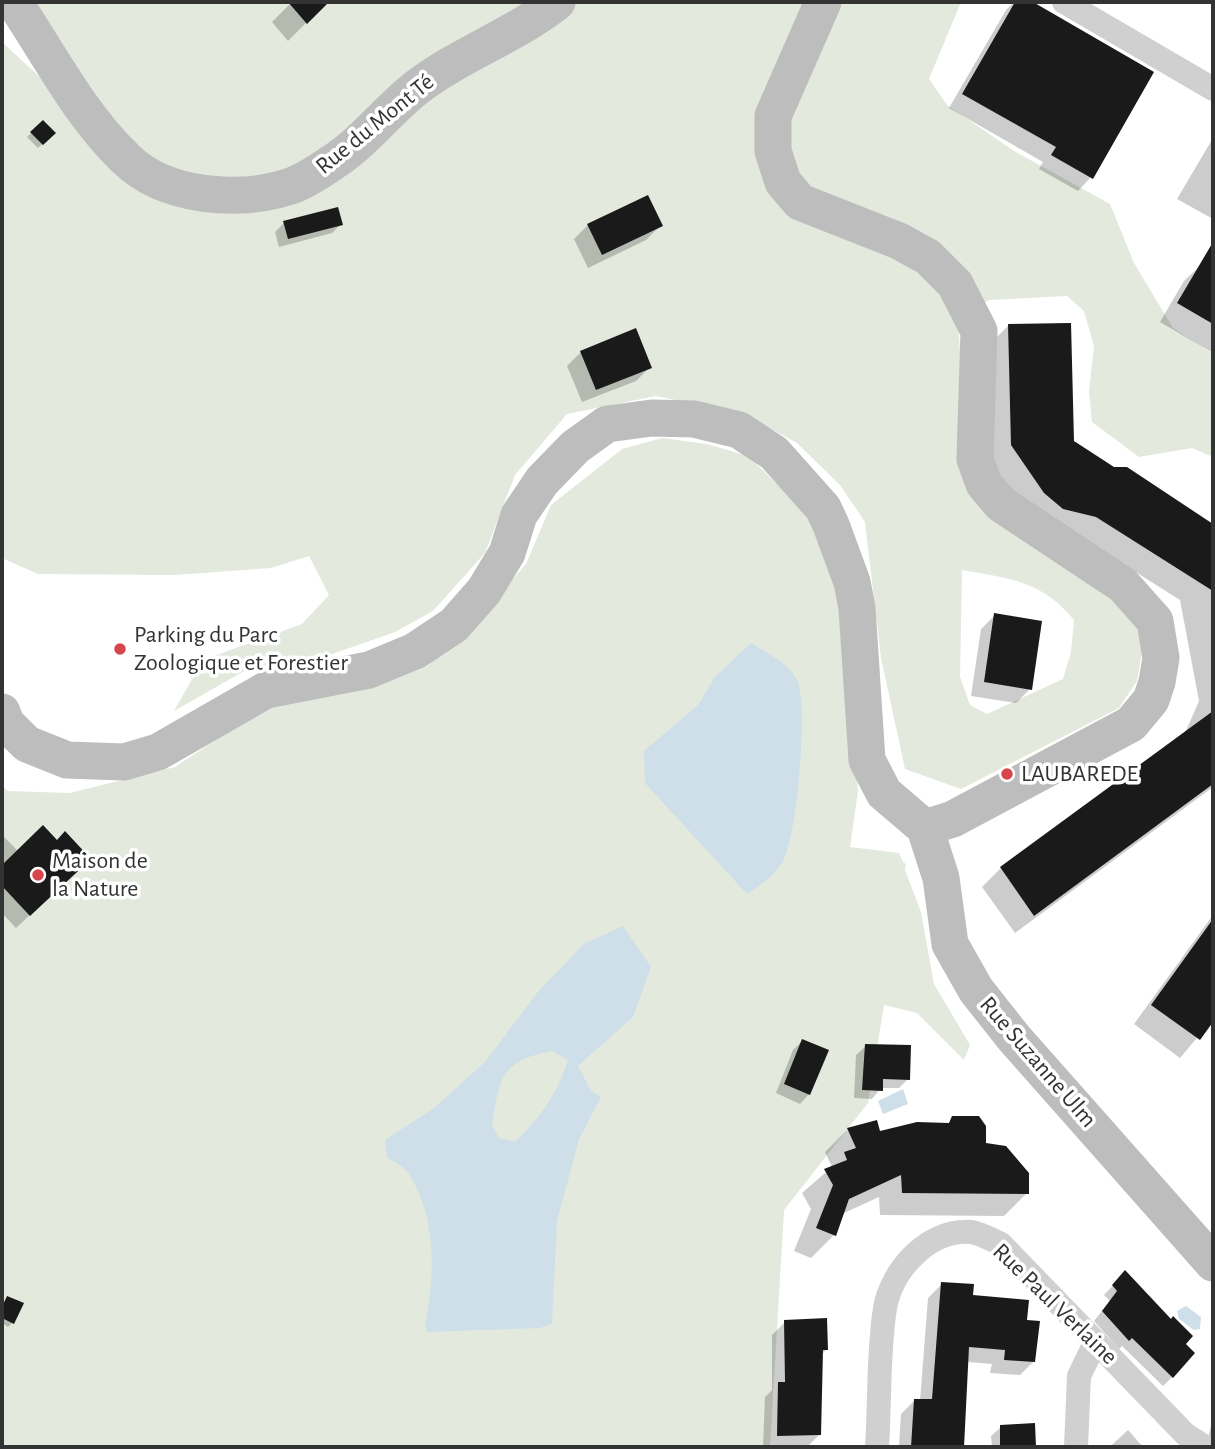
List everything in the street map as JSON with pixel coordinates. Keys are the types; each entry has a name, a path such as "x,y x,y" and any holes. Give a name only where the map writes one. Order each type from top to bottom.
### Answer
{"main road":[{"name":"Rue du Mont Té","path":"14,2 97,127 126,160 152,176 183,188 230,195 256,194 293,186 334,162 415,88 556,2"},
{"path":"2,712 6,723 27,744 67,760 124,762 158,752 266,690 369,670 415,651 454,625 484,591 507,553 519,515 542,481 575,447 607,424 652,418 694,419 739,430 774,453 823,508 852,582 857,608 867,760 884,793 925,828 953,819 1132,724 1151,701 1160,657 1155,621 1123,585 1001,504 984,484 975,459 979,331 956,284 928,257 900,241 800,202 783,181 773,151 773,116 823,2"},
{"name":"Rue Suzanne Ulm","path":"925,828 941,878 950,944 976,990 1014,1038 1213,1263"}],"street":[{"path":"1064,2 1213,89"},
{"name":"Rue Paul Verlaine","path":"877,1447 886,1306 897,1278 916,1252 941,1237 971,1232 1000,1244 1185,1434 1205,1447"},
{"path":"1076,1447 1079,1376 1095,1343"}],"shaded area":[{"path":"14,2 961,2 929,79 947,105 1014,151 1110,204 1134,263 1173,328 1213,354 1213,457 1192,448 1139,457 1092,422 1089,391 1094,346 1084,311 1067,296 989,300 958,318 967,472 1131,609 1144,641 1137,681 1119,708 961,789 905,769 881,658 865,522 840,485 797,443 746,415 656,396 567,414 515,475 485,553 433,611 395,632 321,658 246,670 174,711 199,667 214,656 302,624 329,595 309,556 271,568 175,575 38,574 2,558 2,42 83,117","holes":["962,570 1024,583 1062,607 1074,620 1071,652 1063,679 987,714 970,705 960,677"]},
{"path":"662,438 707,444 748,456 804,510 842,594 858,791 850,847 899,853 906,864 905,870 921,912 934,984 970,1045 964,1060 917,1013 884,1005 868,1103 784,1210 770,1447 2,1447 2,786 8,791 70,793 175,767 265,707 383,684 427,666 480,617 526,564 551,505 622,449"}],"water":[{"path":"751,643 783,663 797,680 802,715 802,741 797,800 788,848 776,871 747,894 645,783 644,751 699,704 714,678"},
{"path":"623,926 651,967 633,1017 578,1066 591,1091 601,1097 579,1139 557,1221 552,1324 540,1328 427,1332 425,1325 432,1268 425,1209 407,1171 387,1157 385,1140 434,1108 485,1062 537,993 584,944","holes":["552,1051 568,1060 553,1094 533,1123 515,1142 499,1138 492,1126 497,1095 505,1074 512,1066 535,1055"]},
{"path":"903,1089 908,1104 883,1114 878,1101"},
{"path":"1186,1306 1201,1317 1200,1329 1194,1330 1179,1319 1177,1311"}],"building":[{"path":"288,2 329,2 307,24"},
{"path":"1015,2 1033,2 1154,72 1093,179 1051,155 1056,147 962,94"},
{"path":"43,120 56,133 43,145 30,132"},
{"path":"648,195 663,226 602,255 587,224"},
{"path":"338,207 343,225 288,239 283,221"},
{"path":"1213,242 1213,324 1177,303"},
{"path":"1071,323 1074,441 1114,467 1127,467 1213,524 1213,591 1096,517 1063,509 1044,493 1011,445 1008,324"},
{"path":"636,328 652,368 596,390 580,351"},
{"path":"994,613 1042,621 1032,690 984,682"},
{"path":"1213,711 1213,784 1034,916 1000,867"},
{"name":"Maison de la Nature","path":"43,825 57,840 65,831 91,859 30,916 2,886 2,865"},
{"path":"1213,919 1213,1022 1200,1040 1151,1005"},
{"path":"802,1039 829,1050 810,1095 784,1084"},
{"path":"865,1044 911,1045 910,1080 883,1079 883,1091 862,1090"},
{"path":"952,1116 979,1116 986,1126 986,1143 1006,1146 1029,1173 1029,1194 902,1193 901,1175 849,1199 836,1236 816,1228 833,1185 824,1169 847,1160 844,1152 856,1148 847,1128 877,1120 880,1131 917,1122 949,1123"},
{"path":"1125,1270 1171,1319 1173,1316 1193,1336 1186,1344 1195,1353 1173,1378 1132,1338 1129,1341 1102,1311 1117,1291 1112,1285"},
{"path":"941,1282 974,1284 973,1295 1029,1300 1027,1320 1040,1321 1035,1362 1004,1360 1005,1350 969,1347 964,1447 911,1447 914,1399 932,1399"},
{"path":"7,1296 24,1303 14,1324 2,1318 2,1307"},
{"path":"827,1318 828,1350 823,1350 821,1435 777,1436 778,1382 785,1382 784,1320"},
{"path":"1035,1423 1036,1447 1000,1447 1000,1425"}],"place":[{"name":"Parking du Parc Zoologique et Forestier","path":"120,649"},
{"name":"LAUBAREDE","path":"1007,774"},
{"name":"Maison de la Nature","path":"38,875"}]}
